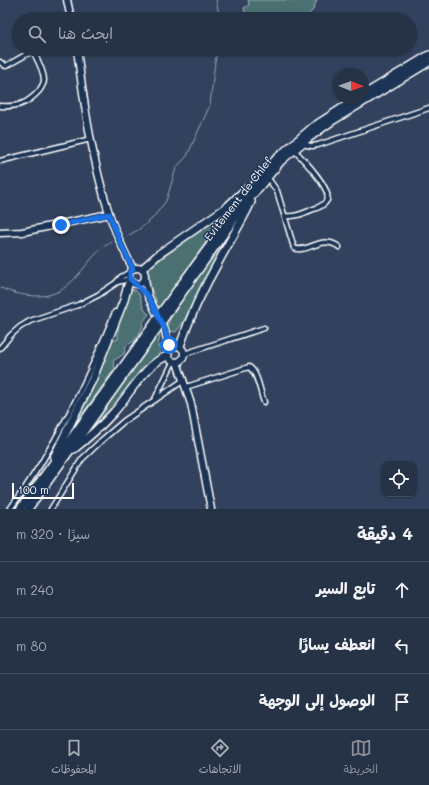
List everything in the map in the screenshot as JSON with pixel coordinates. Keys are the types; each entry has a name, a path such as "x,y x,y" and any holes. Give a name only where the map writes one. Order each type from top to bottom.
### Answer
{"highway":[{"path":"369,91 429,56"},
{"name":"Evitement de Chlef","path":"163,314 256,191 265,175 300,144 332,121 429,62"},
{"name":"Evitement de Chlef","path":"163,314 277,158 313,127 349,104"},
{"path":"142,269 159,254 227,207 265,175"},
{"path":"178,346 200,297 244,217 256,191"},
{"path":"50,467 59,445 80,406 96,371 131,278"},
{"path":"28,509 163,314"},
{"path":"20,509 155,327"},
{"path":"67,454 84,441 113,413 150,366 159,359 168,356"}],"main road":[{"path":"67,0 70,12"},
{"path":"78,56 91,139 109,214 121,244 131,278 148,296"},
{"path":"0,233 22,232 109,214"},
{"path":"131,278 138,268 145,272 148,296 165,330 183,350 184,354 181,360 175,362"},
{"path":"131,278 140,284 145,279"},
{"path":"165,330 169,349 168,356 175,362 186,387 197,430 211,509"},
{"path":"169,349 173,346 178,346"}],"street":[{"path":"0,62 6,66 24,56"},
{"path":"0,106 14,106 25,103 34,96 44,84 44,77 37,56"},
{"path":"300,144 318,146 429,108"},
{"path":"0,161 91,139"},
{"path":"285,216 293,216 304,213 322,205 327,198 327,193 313,171 294,150"},
{"path":"265,175 278,191 292,246 295,249 300,250 329,242 339,247"},
{"path":"0,348 10,335 30,321 78,305 98,295 116,282 131,278"},
{"path":"10,509 43,461 82,389 131,278"},
{"path":"184,354 264,328"},
{"path":"154,401 175,362"},
{"path":"186,387 249,367 253,370 264,402"},
{"path":"51,509 82,459 124,421 184,380"}],"green space":[{"path":"248,0 317,0 311,12 245,12 244,8 249,5"},
{"path":"231,207 157,311 155,310 156,300 147,280 148,268 215,221"},
{"path":"236,223 198,291 184,321 176,332 169,331 167,328 169,321"},
{"path":"131,289 138,293 146,312 149,314 143,322 142,329 134,341 126,346 124,354 113,361 115,368 58,448 112,340 118,339 118,322"},
{"path":"157,335 160,335 158,347 161,348 160,353 144,368 106,417 82,439"}],"waterway":[{"path":"216,0 219,12"},
{"path":"127,236 138,230 152,219 166,201 176,168 187,156 210,105 216,56"},
{"path":"0,288 18,294 33,296 50,295 67,286 101,249 112,242"}],"route":[{"path":"61,225 109,214 133,269 130,272 130,279 148,296 165,330 169,345"}]}
